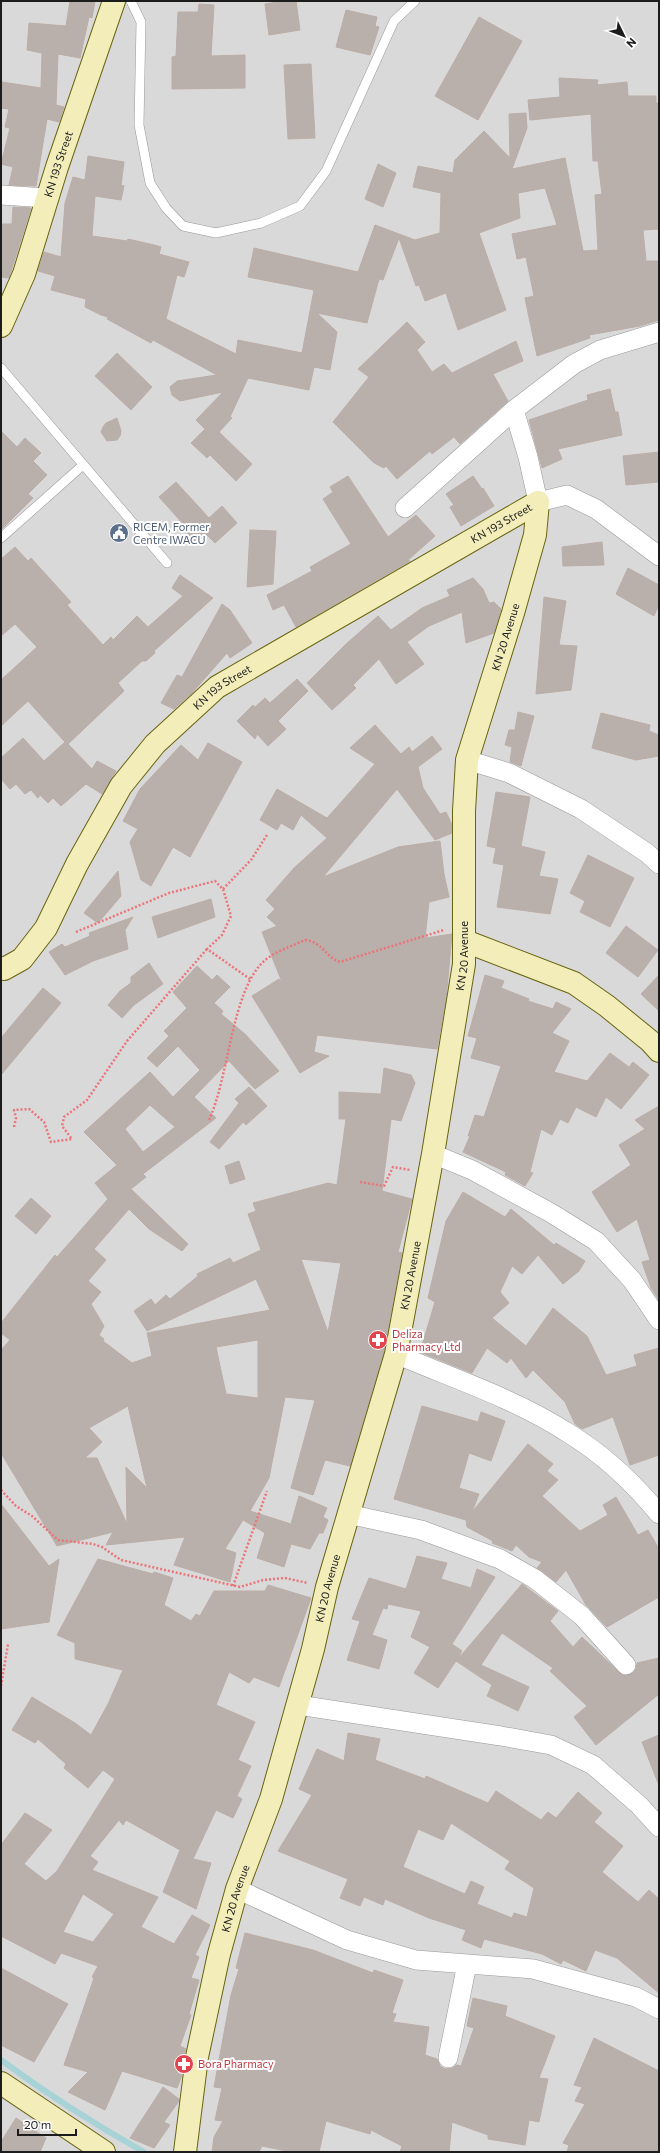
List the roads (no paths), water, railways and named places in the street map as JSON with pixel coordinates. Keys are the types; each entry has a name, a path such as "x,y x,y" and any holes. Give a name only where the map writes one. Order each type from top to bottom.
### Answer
{"street":[{"name":"KN 193 Street","path":"1,326 24,274 47,198 114,1"},
{"path":"1,195 47,198"},
{"path":"405,508 514,410 574,364 600,350 659,332"},
{"path":"514,410 528,457 538,502 567,495 596,509 659,556"},
{"name":"KN 193 Street","path":"1,968 4,969 22,959 46,928 77,864 120,786 155,744 217,687 538,502"},
{"name":"KN 20 Avenue","path":"185,2152 198,2057 219,1954 237,1889 271,1799 313,1649 327,1587 396,1354 464,964 464,812 468,760 533,542 538,502"},
{"path":"468,760 509,773 581,809 647,853 659,864"},
{"path":"465,931 574,983 607,1006 650,1041 659,1051"},
{"path":"430,1164 472,1170 551,1213 596,1242 632,1280 659,1320"},
{"path":"396,1354 520,1406 566,1431 618,1471 659,1514"},
{"path":"348,1514 421,1530 500,1559 535,1579 582,1616 626,1665"},
{"path":"298,1705 551,1745 592,1765 639,1805 659,1827"},
{"path":"237,1889 348,1940 416,1960 533,1969 636,1997 659,2009"},
{"path":"448,2058 467,1964"},
{"path":"1,2083 104,2152"}],"lane":[{"path":"132,1 141,22 139,125 150,184 166,208 183,226 216,233 261,222 300,206 326,171 394,21 414,1"},
{"path":"1,368 167,563"},
{"path":"1,538 83,464"}],"waterway":[{"path":"1,2060 71,2108 144,2152"}],"place":[{"name":"RICEM, Former Centre IWACU","path":"119,533"},
{"name":"Deliza Pharmacy Ltd","path":"378,1340"},
{"name":"Bora Pharmacy","path":"184,2064"}]}
